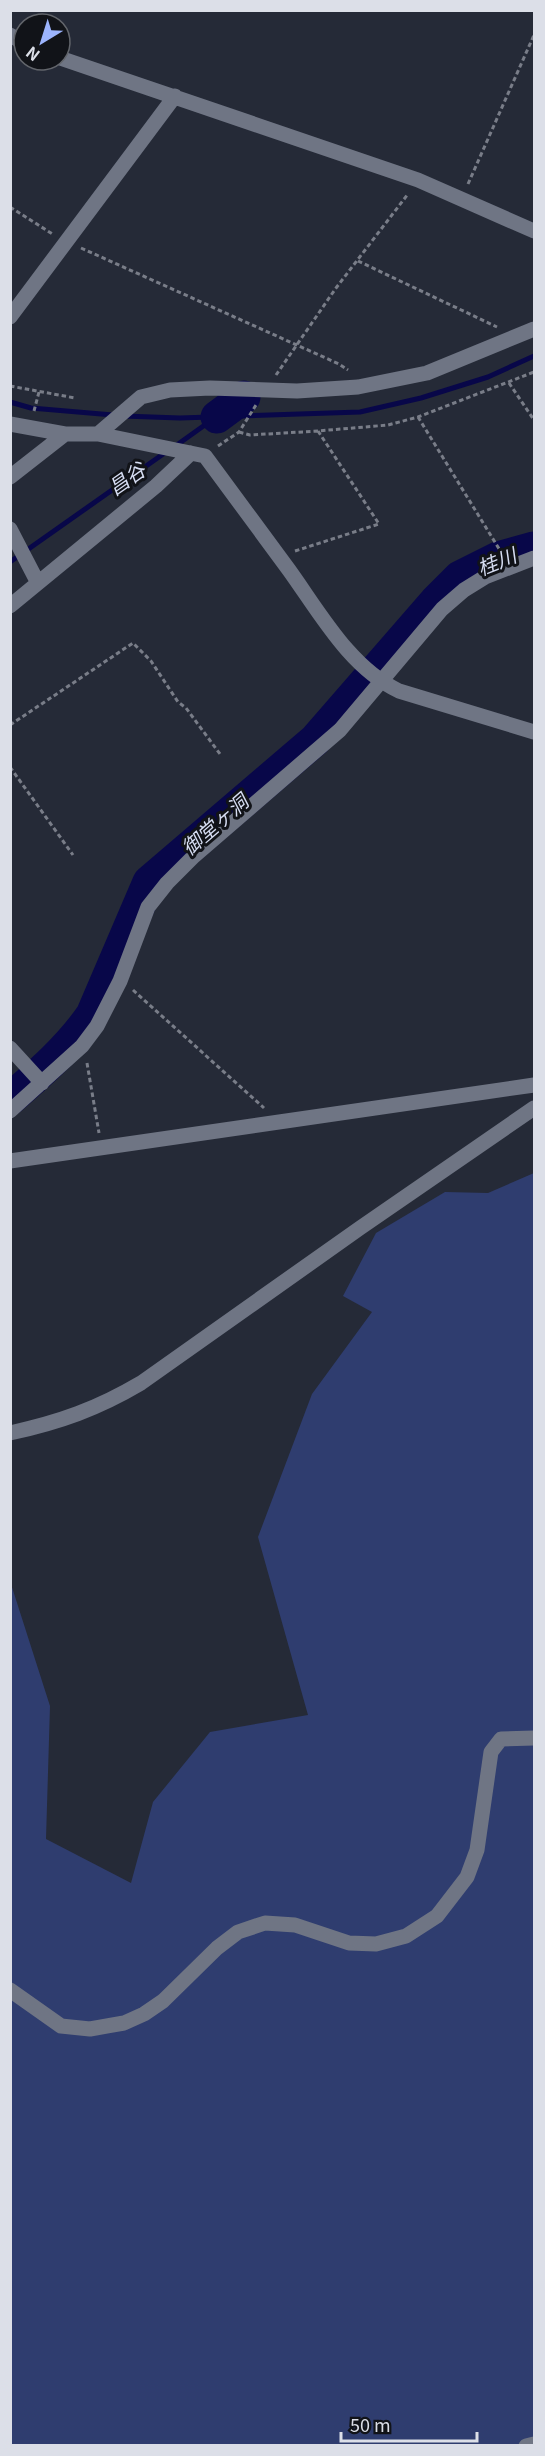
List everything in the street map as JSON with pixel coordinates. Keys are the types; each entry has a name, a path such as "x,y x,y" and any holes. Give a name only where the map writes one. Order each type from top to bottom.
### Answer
{"street":[{"path":"72,62 418,180 534,231"},
{"path":"10,317 175,96"},
{"path":"98,434 141,397 170,390 210,388 263,396 356,387 427,373 513,339 534,328"},
{"path":"10,424 65,434 98,434 198,454 364,668 381,682 399,691 534,732"},
{"path":"10,477 65,434"},
{"path":"10,606 198,454"},
{"path":"10,529 38,583"},
{"path":"10,1111 82,1046 107,1008 120,981 148,907 167,883 194,856 340,730 442,609 464,590 485,577 534,558"},
{"path":"10,1048 42,1083"},
{"path":"10,1161 534,1085"},
{"path":"10,1433 77,1415 106,1404 141,1383 534,1108"},
{"path":"10,1990 61,2026 90,2029 124,2023 144,2014 163,2001 217,1948 238,1932 265,1923 296,1925 349,1943 376,1944 406,1936 437,1916 467,1877 477,1850 491,1752 501,1739 534,1738"},
{"path":"526,2445 534,2444"}],"path":[{"path":"461,200 534,35"},
{"path":"198,454 239,432 296,345 418,180"},
{"path":"10,207 67,241 339,364 352,373 356,387"},
{"path":"358,261 504,331 513,339"},
{"path":"239,432 250,435 388,424 418,417 534,372"},
{"path":"509,383 534,420"},
{"path":"10,386 75,398"},
{"path":"418,417 501,552"},
{"path":"281,559 288,554 379,524 318,431"},
{"path":"10,725 133,643 151,661 178,702 186,708 220,754"},
{"path":"10,767 73,855"},
{"path":"120,981 264,1107 275,1121"},
{"path":"82,1046 102,1147"}],"shaded area":[{"path":"534,1173 534,2445 11,2445 10,1581 50,1706 46,1839 131,1883 153,1802 210,1732 308,1715 258,1537 312,1394 372,1312 343,1296 376,1233 445,1192 488,1193"}],"waterway":[{"path":"123,416 180,418 360,412 421,398 488,377 534,356"},
{"name":"昌谷","path":"174,447 244,397"},
{"name":"昌谷","path":"217,417 244,397"},
{"path":"10,402 31,408 113,415"},
{"name":"昌谷","path":"10,562 166,452"},
{"name":"御堂ヶ洞","path":"10,1099 64,1049 92,1015 149,882 315,740 435,602 460,577 498,558 534,548"}],"water label":[{"name":"桂川","path":"497,562"}]}
